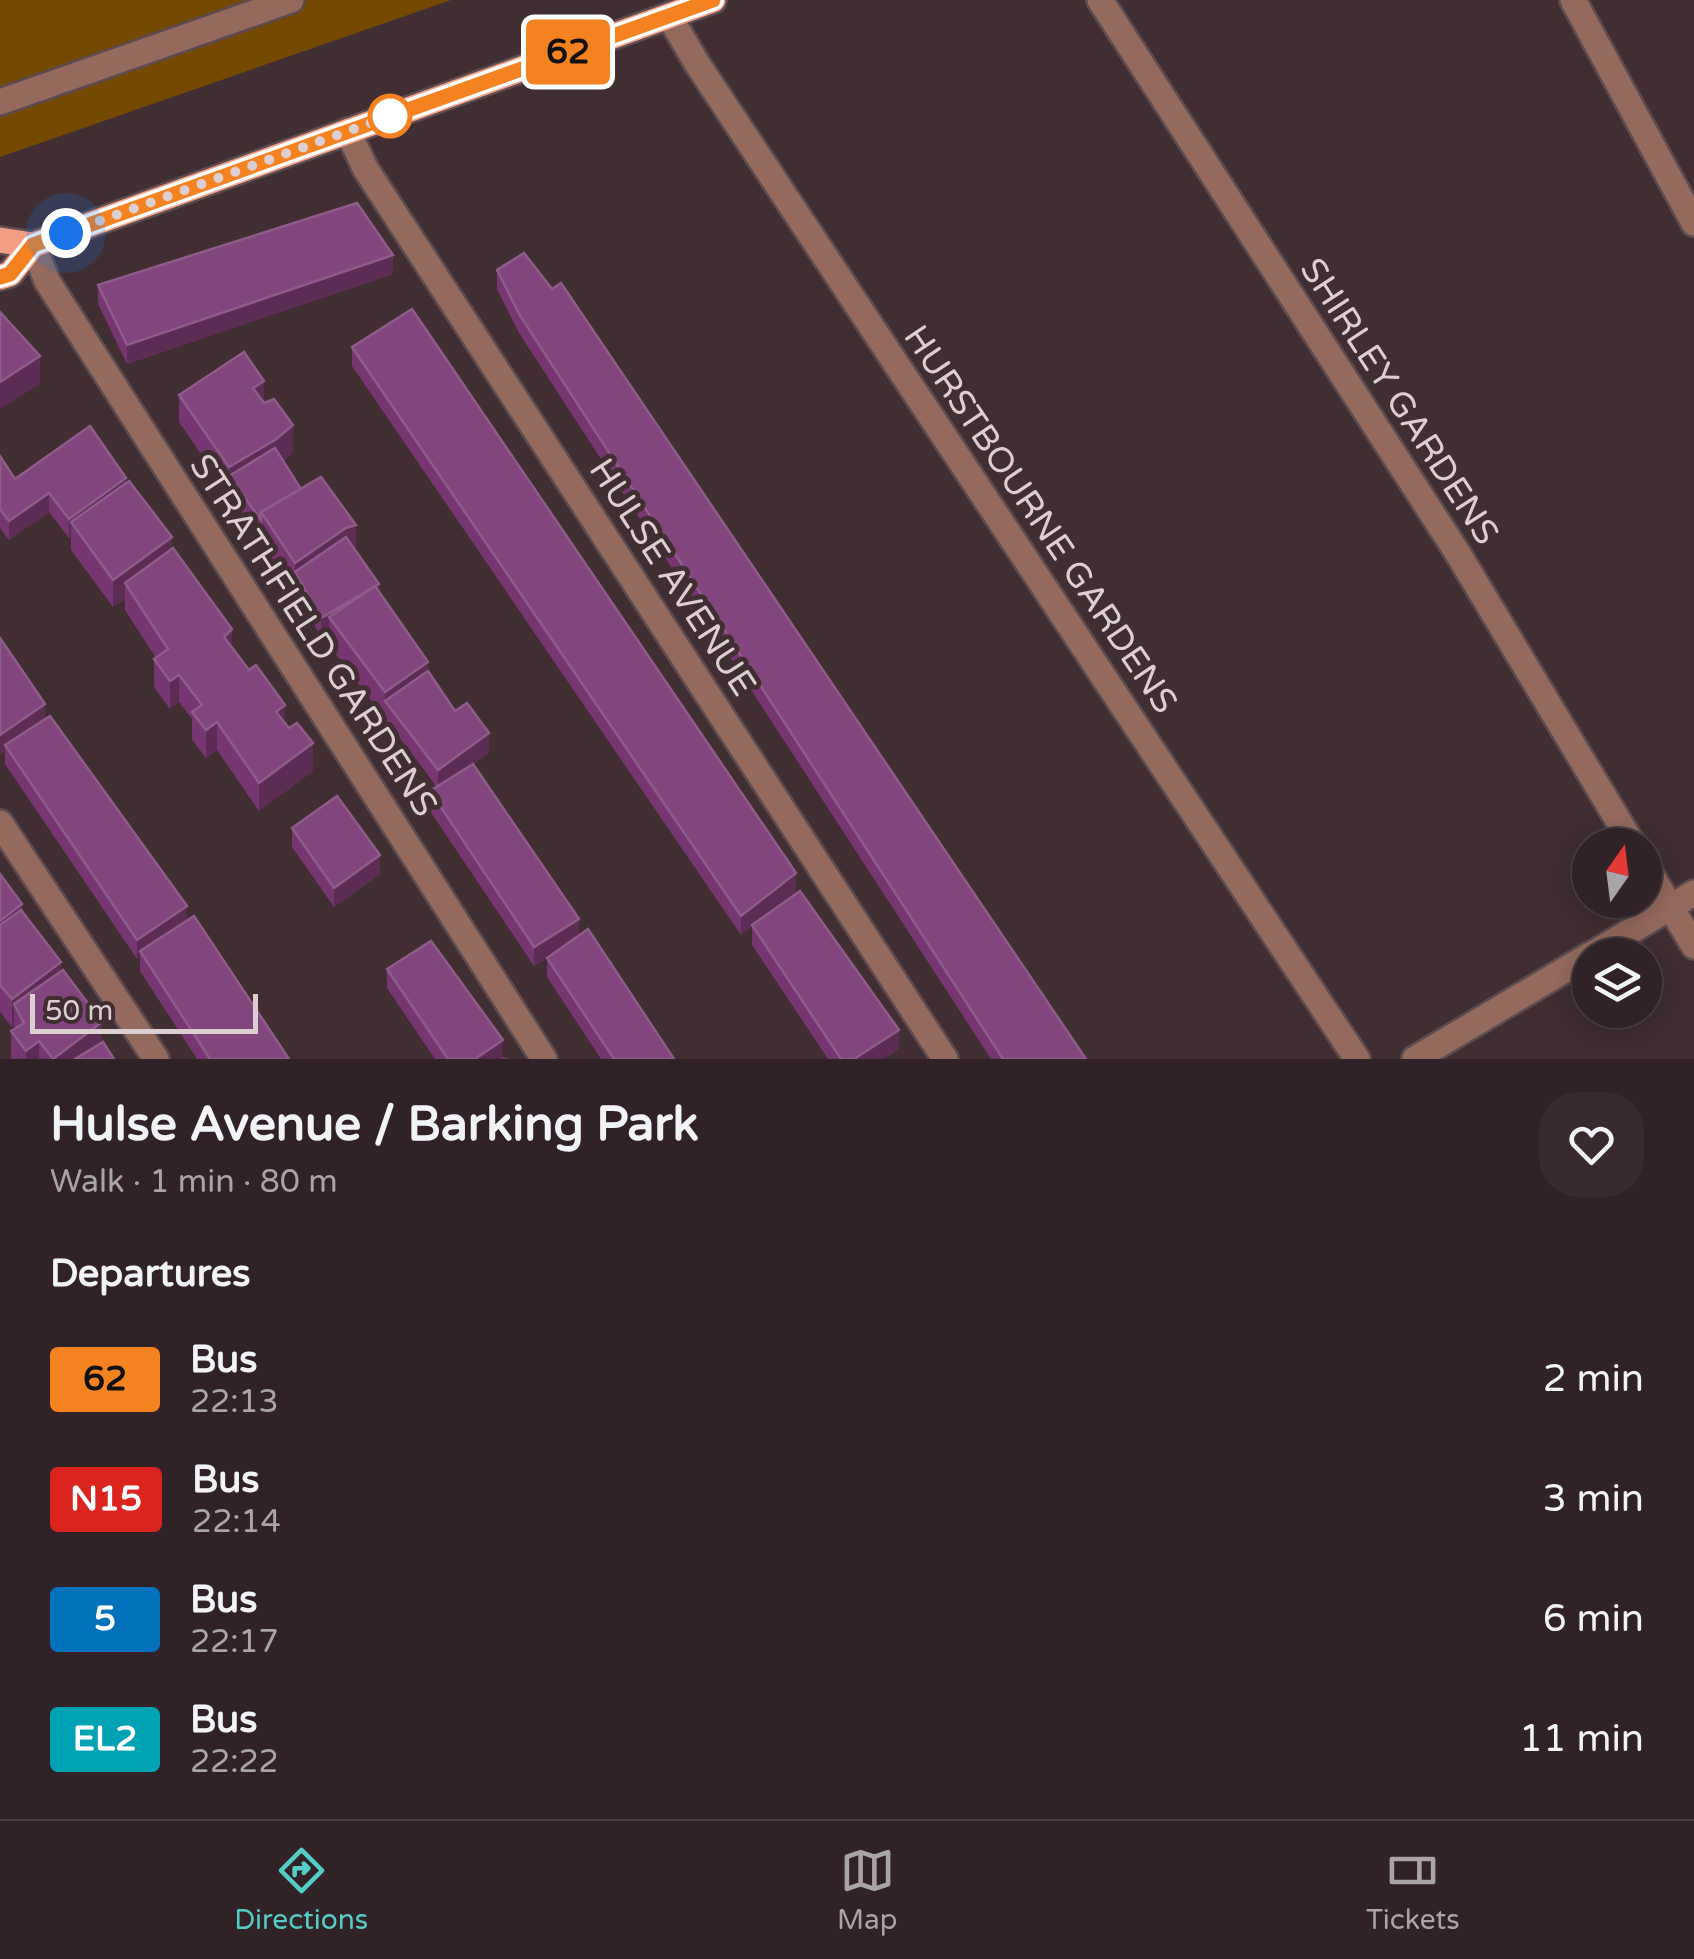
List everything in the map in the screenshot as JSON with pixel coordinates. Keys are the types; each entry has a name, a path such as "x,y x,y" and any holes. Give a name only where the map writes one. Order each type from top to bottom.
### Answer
{"main road":[{"path":"0,240 33,245 713,0"},
{"path":"0,277 10,274 33,245"}],"street":[{"path":"0,102 290,0"},
{"name":"SHIRLEY GARDENS","path":"1100,0 1457,552 1623,828"},
{"path":"1572,0 1694,224"},
{"name":"HURSTBOURNE GARDENS","path":"669,16 1357,1059"},
{"name":"HULSE AVENUE","path":"348,131 365,168 940,1057"},
{"name":"STRATHFIELD GARDENS","path":"33,245 47,281 544,1059"},
{"path":"0,823 156,1059"},
{"path":"1618,938 1694,893"},
{"path":"1662,894 1694,946"},
{"path":"1415,1059 1572,966"}],"shaded area":[{"path":"0,0 451,0 0,157"}],"building":[{"path":"357,203 393,255 127,345 98,285"},
{"path":"524,253 552,289 561,283 1086,1059 1003,1059 519,314 497,270"},
{"path":"412,309 796,873 741,916 352,347"},
{"path":"0,312 40,356 0,382"},
{"path":"244,352 264,381 253,388 264,403 274,399 293,425 229,467 179,395"},
{"path":"90,426 126,478 69,519 49,493 9,521 0,509 0,456 15,479"},
{"path":"275,448 301,489 261,512 261,520 229,476"},
{"path":"321,477 356,525 295,563 261,512"},
{"path":"129,481 172,537 113,580 71,522"},
{"path":"346,537 379,584 321,618 295,572"},
{"path":"173,548 232,629 224,637 249,670 256,665 285,705 276,712 289,728 297,723 313,743 259,783 217,722 206,730 192,712 202,705 179,675 170,681 154,659 168,649 125,583"},
{"path":"375,586 428,662 385,692 329,617"},
{"path":"0,638 45,704 0,735"},
{"path":"428,671 455,711 467,703 489,733 438,770 385,701"},
{"path":"50,716 187,906 137,940 5,745"},
{"path":"473,764 579,919 534,947 430,791"},
{"path":"337,796 380,855 334,888 292,828"},
{"path":"0,874 22,904 0,921"},
{"path":"800,891 899,1030 854,1059 841,1059 752,925"},
{"path":"21,910 61,962 12,999 0,985 0,925"},
{"path":"194,916 289,1059 210,1059 140,951"},
{"path":"588,929 674,1059 614,1059 547,958"},
{"path":"431,941 503,1040 475,1059 448,1059 387,969"},
{"path":"63,970 102,1022 53,1059 39,1041 26,1051 11,1031 24,1023 14,1004"},
{"path":"103,1042 114,1059 75,1059"}],"bus line":[{"name":"62","path":"0,277 10,274 33,245 713,0"}],"route":[{"path":"66,233 390,116"}]}
